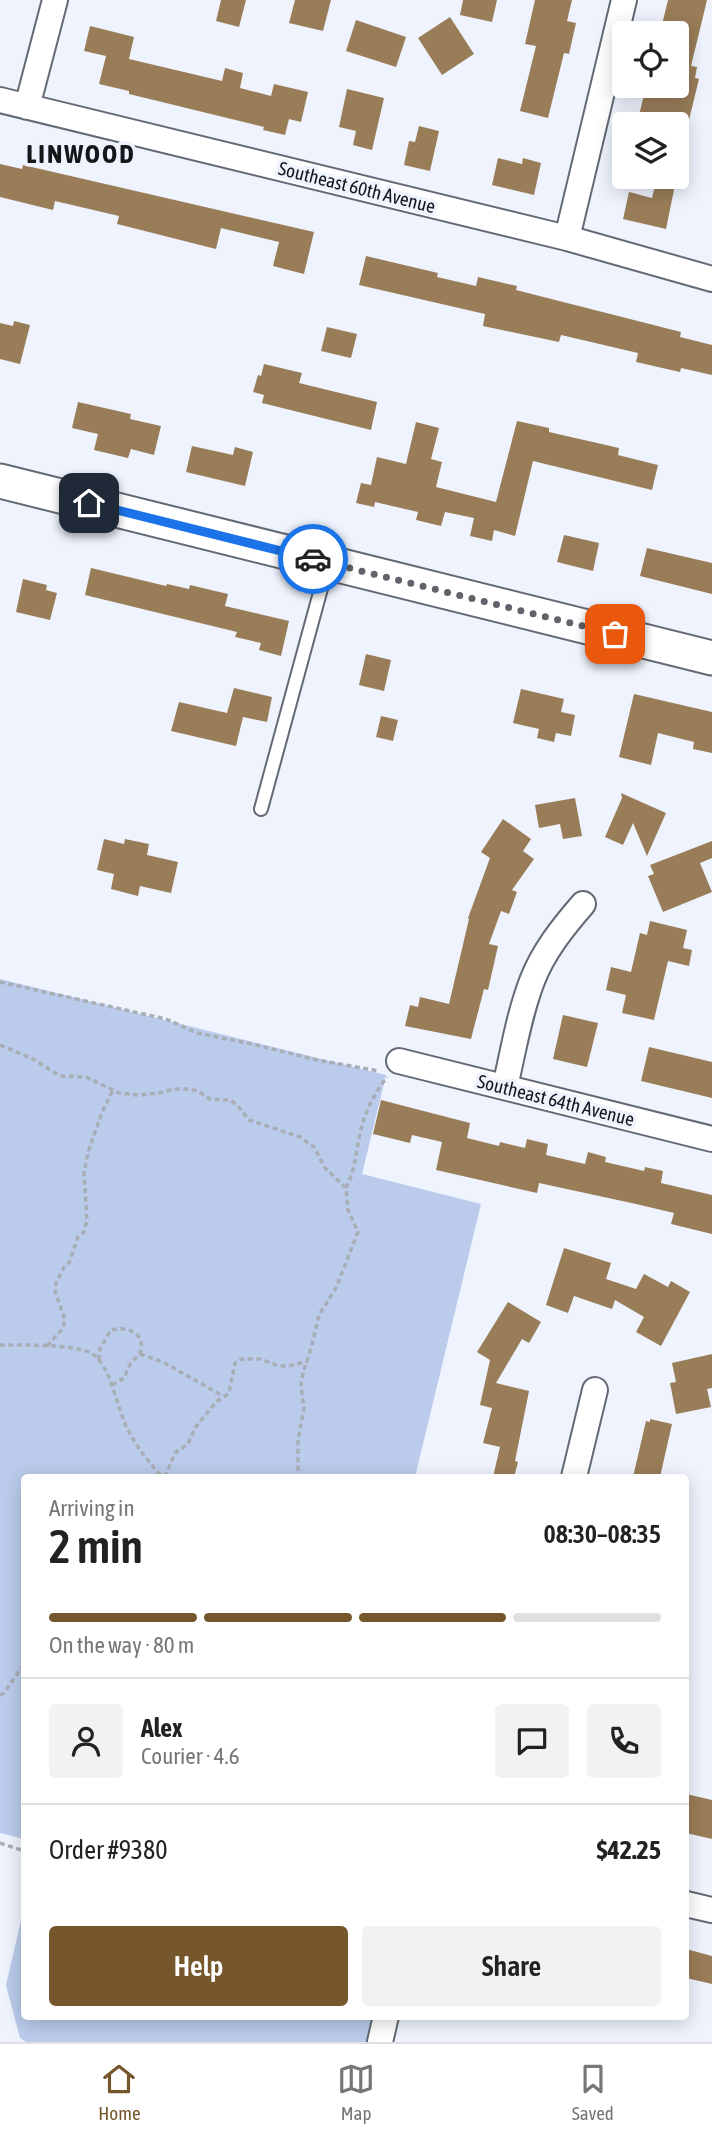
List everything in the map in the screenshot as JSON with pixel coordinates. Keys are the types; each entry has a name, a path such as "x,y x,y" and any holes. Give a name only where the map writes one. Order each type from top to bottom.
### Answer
{"main road":[{"path":"0,481 712,658"}],"street":[{"path":"27,107 55,0"},
{"path":"567,239 624,0"},
{"name":"Southeast 60th Avenue","path":"0,100 567,239 712,279"},
{"path":"505,1087 532,979 562,928 583,904"},
{"name":"Southeast 64th Avenue","path":"399,1061 712,1139"},
{"path":"575,1474 596,1390"},
{"path":"689,1904 712,1910"},
{"path":"380,2042 385,2020"}],"lane":[{"path":"261,809 328,562"}],"path":[{"path":"0,982 166,1019 197,1033 390,1073 377,1089 363,1120 355,1166 346,1188 348,1210 358,1233 336,1288 319,1315 301,1384 304,1409 298,1440 298,1474"},
{"path":"0,1045 33,1059 60,1076 86,1077 113,1090 138,1095 174,1088 193,1089 210,1099 230,1100 249,1120 309,1143 318,1153 328,1173 346,1188"},
{"path":"47,1346 63,1328 65,1320 55,1291 56,1283 69,1263 78,1237 84,1231 87,1220 83,1173 103,1110 113,1090"},
{"path":"99,1360 100,1349 111,1330 118,1328 133,1331 138,1336 141,1342 140,1354 129,1364 124,1378 112,1385"},
{"path":"0,1345 47,1346 88,1352 99,1360 137,1447 161,1474"},
{"path":"140,1354 163,1362 223,1396"},
{"path":"165,1474 175,1453 188,1444 195,1428 216,1402 229,1393 235,1363 242,1359 261,1359 279,1366 288,1366 308,1361"},
{"path":"0,1695 21,1668"},
{"path":"0,1843 21,1850"}],"shaded area":[{"path":"0,979 386,1075 362,1174 481,1204 416,1474 21,1474 21,1838 0,1833"},
{"path":"21,1920 21,2020 371,2020 367,2042 26,2042 20,2038 6,1985"}],"building":[{"path":"221,0 246,0 239,27 216,21"},
{"path":"295,0 331,0 323,31 289,23"},
{"path":"463,0 497,0 492,22 460,15"},
{"path":"535,0 572,0 567,21 576,23 569,54 564,53 548,118 520,111 536,46 525,44"},
{"path":"668,0 707,0 691,66 697,67 695,78 699,79 689,120 689,112 640,112 643,98 689,98 689,21 663,21"},
{"path":"450,17 474,54 442,75 418,38"},
{"path":"356,20 406,37 396,67 346,51"},
{"path":"90,26 134,37 129,59 222,81 225,68 243,73 240,88 271,96 274,84 308,92 301,122 289,119 285,135 263,130 264,127 129,94 129,91 99,84 106,56 84,51"},
{"path":"347,89 384,98 372,150 353,145 356,131 339,127"},
{"path":"419,126 439,131 430,171 404,165 409,141 415,142"},
{"path":"498,158 522,164 523,158 541,163 534,195 492,185"},
{"path":"0,164 22,169 23,165 314,232 304,274 273,266 279,242 221,228 216,249 117,224 119,216 55,201 53,210 0,197"},
{"path":"654,189 674,189 666,229 623,219 629,192 652,198"},
{"path":"366,256 438,273 437,277 476,286 478,277 517,286 516,290 681,332 680,337 712,345 712,375 681,368 680,372 636,362 638,353 561,335 559,342 483,326 485,314 359,285"},
{"path":"14,321 30,325 20,364 0,359 0,323 13,326"},
{"path":"327,327 357,334 351,358 321,351"},
{"path":"264,364 302,373 299,383 377,402 371,430 262,403 264,395 253,392"},
{"path":"78,402 131,414 130,419 161,426 154,455 131,449 128,458 94,450 98,434 72,428"},
{"path":"517,421 549,428 549,432 619,448 618,455 658,465 652,490 533,461 515,536 494,530 492,541 470,536 474,518 445,512 441,526 416,520 418,512 375,502 374,507 356,503 361,483 371,485 377,457 406,464 416,422 439,428 431,459 442,462 436,487 496,502"},
{"path":"192,446 233,455 235,447 253,452 245,486 186,472"},
{"path":"564,535 599,543 593,571 557,562"},
{"path":"647,548 712,563 712,594 640,576"},
{"path":"91,568 166,586 167,584 189,589 190,585 228,594 225,606 289,621 281,656 259,650 261,643 235,637 237,632 85,595"},
{"path":"23,579 47,585 46,590 57,593 50,620 16,612"},
{"path":"366,654 391,660 384,691 359,685"},
{"path":"234,688 272,697 267,722 243,717 236,746 171,731 179,702 227,713"},
{"path":"521,689 564,699 561,712 575,715 571,736 556,733 554,742 537,738 539,729 513,723"},
{"path":"634,694 712,712 712,753 693,749 694,742 658,733 651,765 619,757"},
{"path":"381,716 398,720 393,741 376,737"},
{"path":"621,793 666,813 647,856 633,823 623,845 605,837 622,798"},
{"path":"575,798 582,836 563,839 560,824 539,828 535,805"},
{"path":"503,819 531,839 523,851 534,859 512,890 517,892 509,914 501,911 489,944 498,946 488,990 484,989 471,1039 405,1026 410,1005 418,1007 420,997 449,1004 468,918 490,858 481,852"},
{"path":"104,839 124,844 125,839 149,844 147,855 178,862 171,893 140,886 138,896 111,889 114,874 97,870"},
{"path":"712,841 712,858 700,863 712,892 663,912 648,876 654,874 650,865"},
{"path":"650,921 687,930 683,948 692,950 689,966 668,961 654,1020 622,1013 626,995 606,990 611,967 631,972 640,933 647,935"},
{"path":"563,1015 598,1023 587,1067 553,1059"},
{"path":"649,1047 712,1062 712,1098 641,1081"},
{"path":"381,1100 470,1123 467,1138 499,1146 500,1142 525,1148 527,1139 548,1144 546,1155 585,1164 588,1152 606,1157 605,1162 644,1171 645,1167 663,1171 661,1183 712,1195 712,1234 671,1224 674,1213 636,1204 539,1183 537,1193 436,1170 442,1142 412,1135 410,1143 373,1134"},
{"path":"564,1248 611,1263 606,1279 636,1289 644,1274 668,1287 671,1281 690,1292 661,1346 636,1332 644,1317 615,1300 612,1309 574,1296 568,1313 546,1305"},
{"path":"508,1302 541,1322 529,1343 522,1339 496,1383 529,1391 515,1474 494,1474 500,1447 483,1443 492,1408 480,1405 490,1360 477,1352"},
{"path":"712,1354 712,1388 707,1389 711,1407 676,1414 670,1383 676,1382 672,1363"},
{"path":"650,1419 672,1424 661,1474 634,1474 646,1421 650,1422"},
{"path":"689,1795 712,1800 712,1839 689,1834"},
{"path":"689,1950 712,1956 712,1984 689,1979"}],"way so far":[{"path":"313,559 615,634"}],"district":[{"name":"LINWOOD","path":"81,154"}],"route":[{"path":"89,503 313,559"}]}
